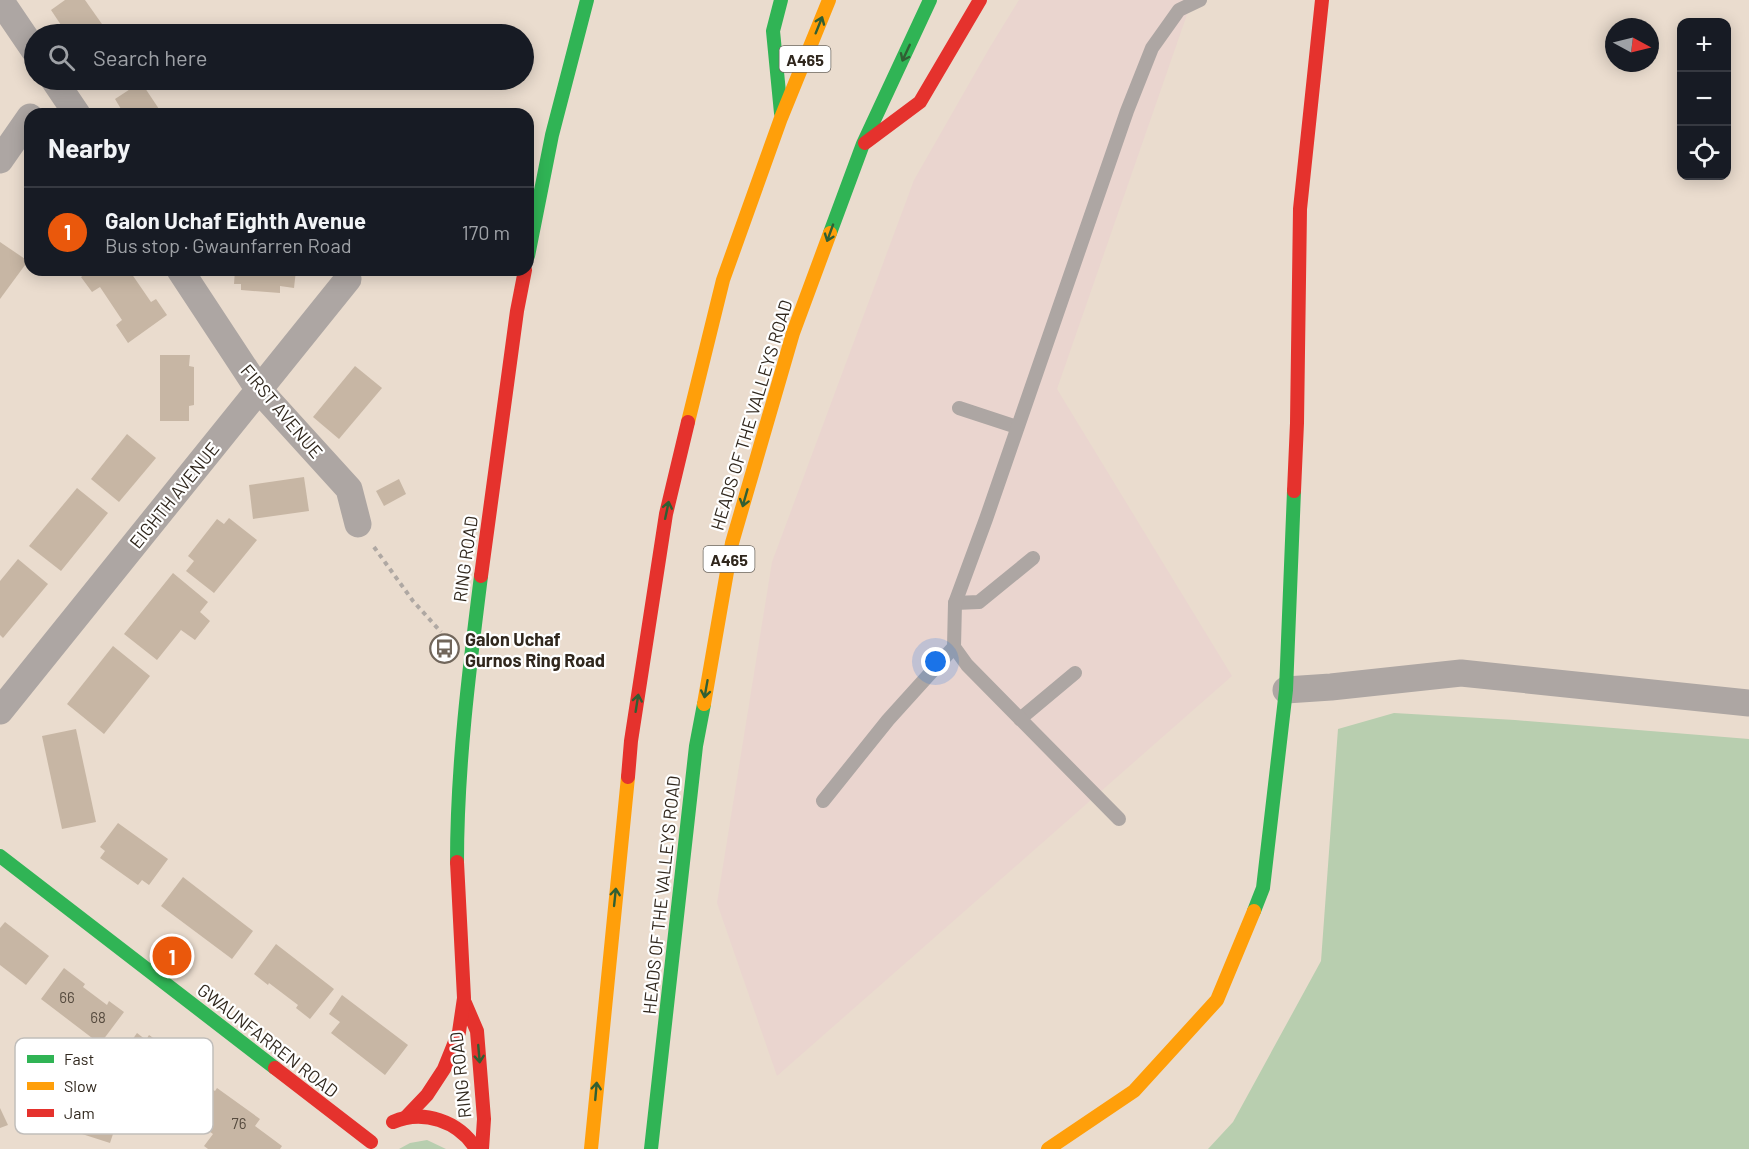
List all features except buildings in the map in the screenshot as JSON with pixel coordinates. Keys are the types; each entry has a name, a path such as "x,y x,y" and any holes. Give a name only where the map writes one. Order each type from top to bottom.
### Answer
{"main road":[{"path":"534,226 552,135 587,0"},
{"path":"781,0 773,31 781,118"},
{"name":"A465","path":"591,1149 631,741 666,514 723,280 781,118 829,0"},
{"name":"HEADS OF THE VALLEYS ROAD","path":"651,1149 696,746 732,543 793,333 863,144 930,0"},
{"path":"863,144 920,102 980,0"},
{"path":"1048,1149 1134,1091 1217,1000 1263,888 1286,690 1297,423 1300,209 1322,0"},
{"name":"RING ROAD","path":"375,1139 394,1122 406,1117 427,1095 444,1069 459,1032 464,998 457,871 457,806 472,645 517,311 524,276"},
{"name":"GWAUNFARREN ROAD","path":"0,856 375,1139"},
{"name":"RING ROAD","path":"464,998 477,1031 484,1119 482,1149"},
{"path":"406,1117 420,1115 459,1128 473,1141 476,1149"}],"street":[{"path":"0,0 24,35"},
{"path":"36,108 48,90"},
{"path":"61,90 73,108"},
{"path":"0,160 24,126"},
{"name":"FIRST AVENUE","path":"184,276 259,390 349,489 357,524"},
{"name":"EIGHTH AVENUE","path":"0,711 348,279"},
{"path":"1286,690 1461,674 1749,703"}],"lane":[{"path":"1119,819 967,665 954,647 955,603 1127,111 1152,48 1179,10 1200,0"},
{"path":"959,408 1017,427"},
{"path":"955,603 979,602 1033,558"},
{"path":"823,801 888,720 954,647"},
{"path":"1020,719 1075,673"}],"path":[{"path":"357,524 413,601 451,643 472,645"}],"shaded area":[{"path":"1019,0 1192,0 1057,389 1232,676 777,1076 717,903 772,562 914,180"}],"green space":[{"path":"1394,713 1515,720 1749,739 1749,1149 1208,1149 1233,1122 1321,961 1338,729"},
{"path":"427,1140 446,1149 399,1149 410,1143"}],"traffic: fast":[{"path":"534,226 552,135 587,0"},
{"path":"781,0 773,31 781,113"},
{"path":"830,233 863,144 930,0"},
{"path":"1254,911 1263,888 1286,690 1294,491"},
{"path":"457,862 461,755 481,576"},
{"path":"651,1149 696,746 704,704"},
{"path":"0,856 275,1068"}],"traffic: slow":[{"path":"688,422 723,280 781,118 829,0"},
{"path":"704,704 732,543 793,333 830,233"},
{"path":"591,1149 628,777"},
{"path":"1048,1149 1134,1091 1217,1000 1254,911"}],"traffic: jam":[{"path":"865,143 920,102 980,0"},
{"path":"1294,491 1300,209 1322,0"},
{"path":"481,576 517,311 524,276"},
{"path":"628,777 631,741 666,514 688,422"},
{"path":"406,1117 427,1095 444,1069 459,1032 464,998 457,862"},
{"path":"465,1003 477,1031 484,1119 482,1149"},
{"path":"275,1068 371,1142"},
{"path":"393,1122 416,1117 439,1120 460,1131 476,1149"}],"place":[{"name":"Galon Uchaf Gurnos Ring Road","path":"444,649"},
{"name":"Galon Uchaf Eighth Avenue","path":"172,956"}]}
